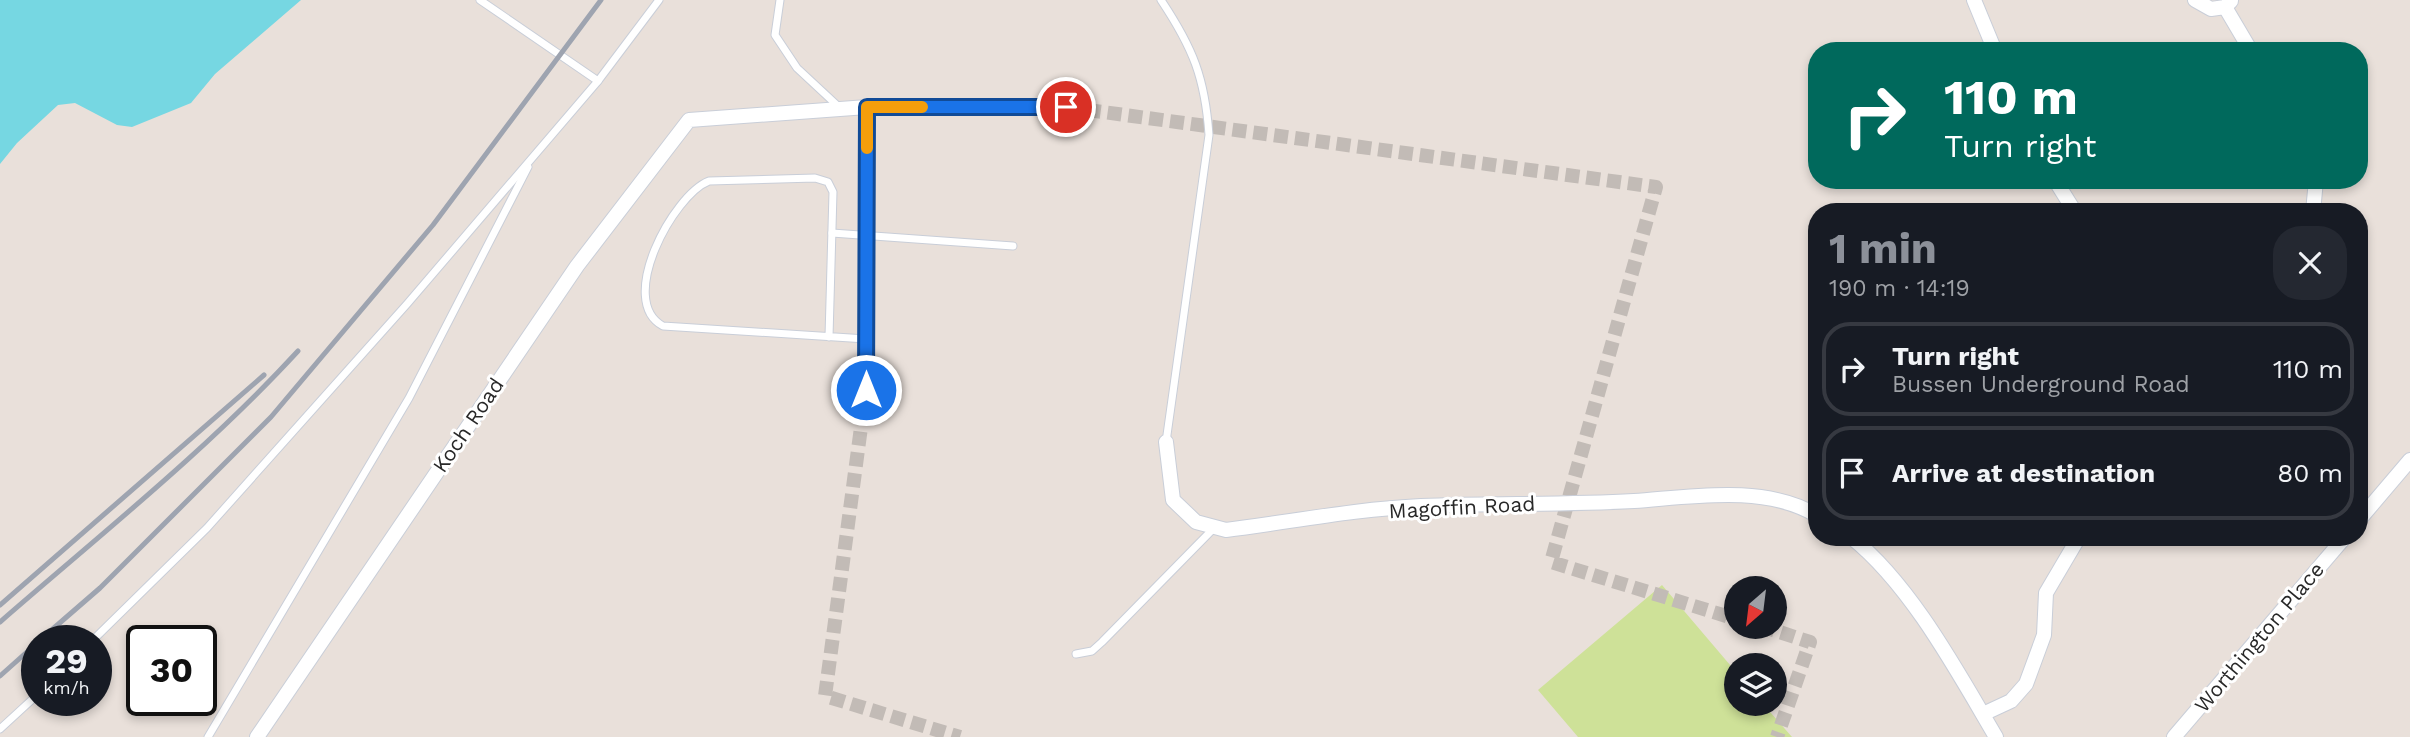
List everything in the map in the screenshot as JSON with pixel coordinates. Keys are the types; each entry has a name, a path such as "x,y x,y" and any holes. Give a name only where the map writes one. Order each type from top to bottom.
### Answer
{"street":[{"path":"1974,0 1990,42"},
{"path":"2195,0 2211,9 2228,3 2247,42"},
{"path":"866,390 867,107"},
{"path":"841,109 1066,107"},
{"name":"Koch Road","path":"257,737 577,266 689,120 841,109"},
{"name":"Magoffin Road","path":"1166,442 1172,500 1196,522 1226,530 1418,506 1634,501 1712,494 1779,501 1808,510"},
{"path":"2368,509 2410,460"},
{"path":"1862,546 1912,604 1996,737"},
{"path":"1983,714 2011,701 2026,684 2044,635 2046,593 2074,546"},
{"name":"Worthington Place","path":"2174,737 2336,546"}],"lane":[{"path":"480,0 598,81"},
{"path":"108,625 207,528 407,304 598,81 659,0"},
{"path":"780,0 775,35 797,68 841,109"},
{"path":"1161,0 1198,65 1206,95 1209,135 1166,442"},
{"path":"208,737 410,398 535,154"},
{"path":"829,337 833,192 828,182 815,178 709,181 696,186 654,246 649,260 646,309 651,320 663,326 829,337 866,339"},
{"path":"832,233 867,233 1013,246"},
{"path":"1076,654 1092,650 1102,642 1214,527"},
{"path":"0,729 21,710"}],"green space":[{"path":"1662,585 1724,658 1724,716 1774,716 1792,737 1578,737 1538,690"}],"water":[{"path":"0,0 301,0 215,74 191,103 132,127 117,125 75,103 58,105 17,143 0,164"}],"tunnel":[{"path":"1066,107 1656,187 1551,562 1724,615"},
{"path":"866,390 825,696 960,737"},
{"path":"1777,737 1810,642 1787,634"}],"railway":[{"path":"57,625 100,588 271,417 433,225 601,0"},
{"path":"0,622 190,457 298,351"},
{"path":"0,605 264,375"},
{"path":"0,676 21,657"}],"slow traffic":[{"path":"867,148 867,107 922,107"}],"route":[{"path":"866,390 867,107 1066,107"}]}
